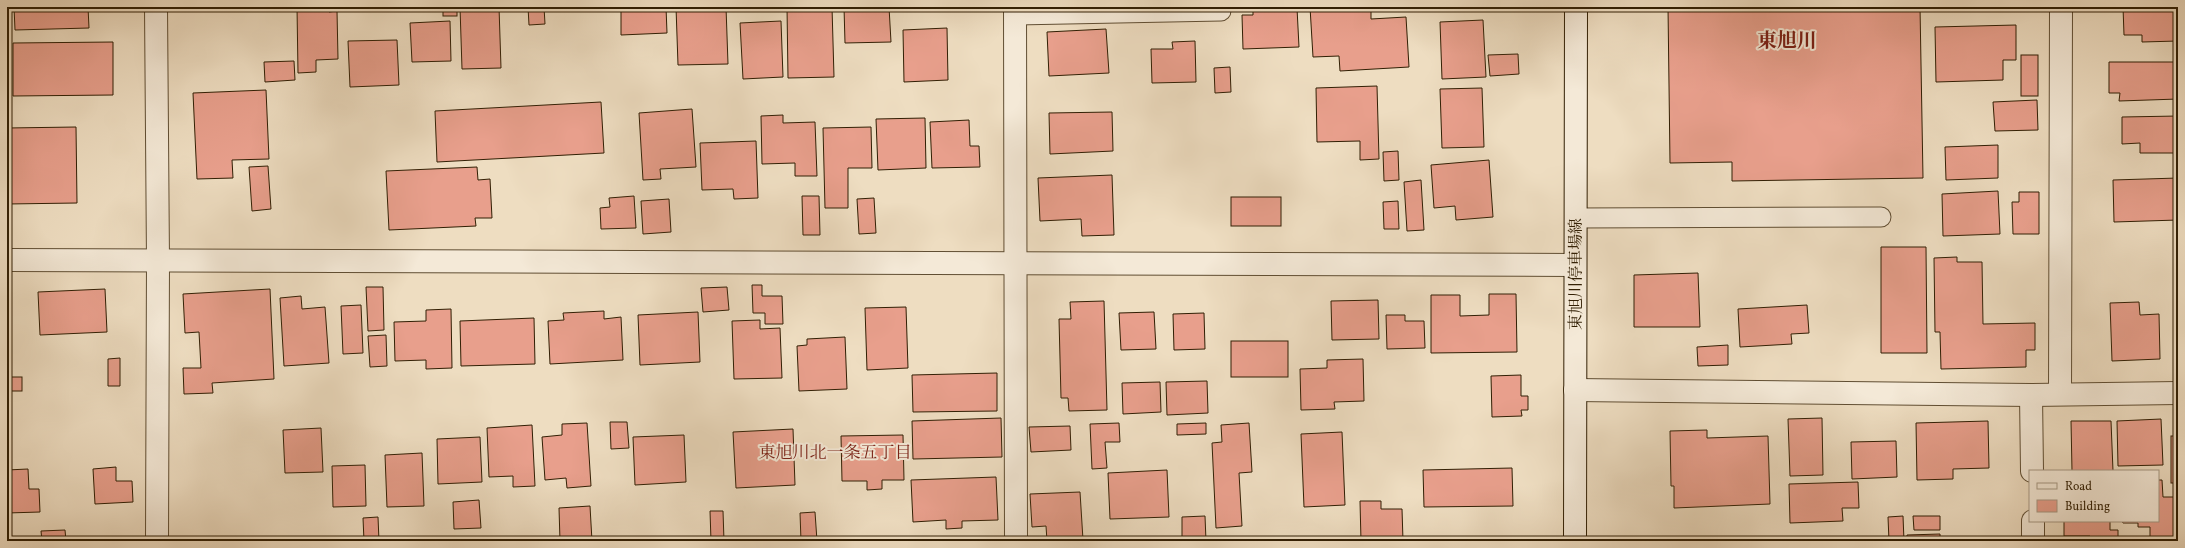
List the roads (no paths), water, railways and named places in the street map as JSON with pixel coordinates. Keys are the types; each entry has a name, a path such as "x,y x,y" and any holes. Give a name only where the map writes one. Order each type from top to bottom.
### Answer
{"street":[{"path":"156,7 158,261 157,541"},
{"name":"東旭川停車場線","path":"1575,541 1576,7"},
{"path":"2060,393 2061,7"},
{"path":"1015,11 1014,263 1016,541"},
{"path":"7,260 1576,265"},
{"path":"1575,390 2031,395 2060,393 2178,392"},
{"path":"2031,395 2032,470"},
{"path":"2033,522 2033,541"}],"lane":[{"path":"1015,11 1220,11"},
{"path":"1576,218 1881,217"}],"district":[{"name":"東旭川","path":"1787,40"},
{"name":"東旭川北一条五丁目","path":"835,452"}]}
